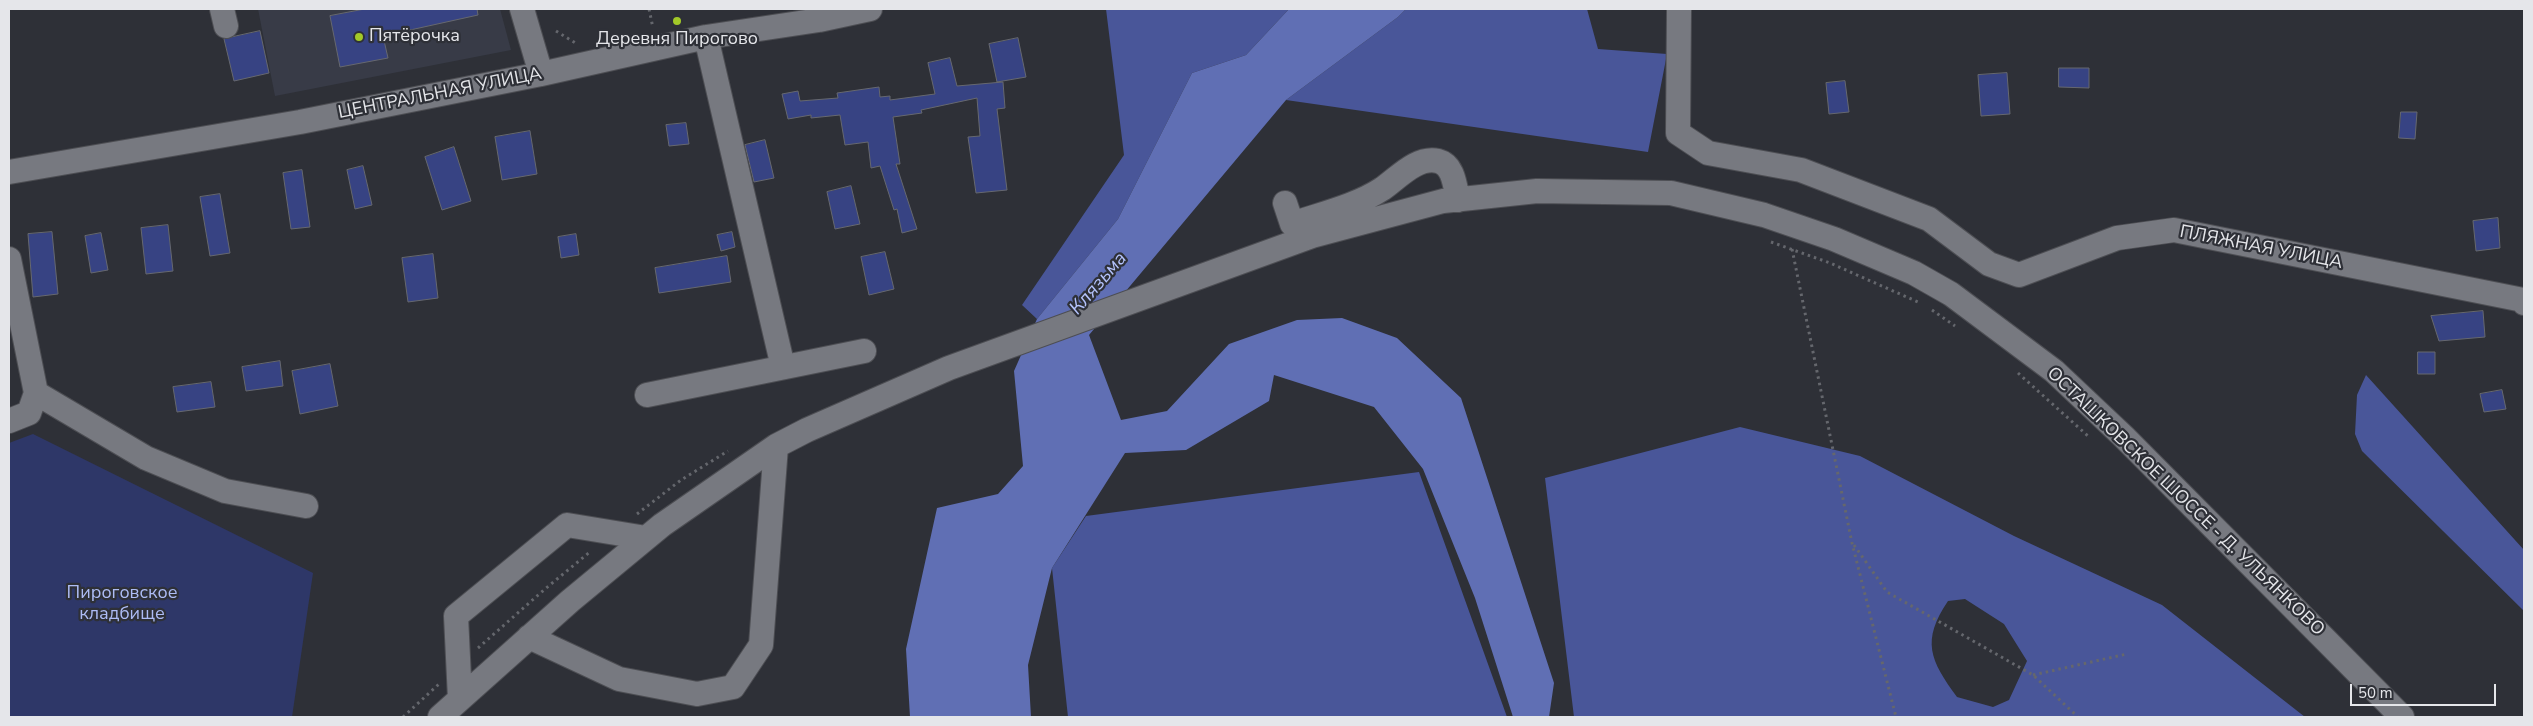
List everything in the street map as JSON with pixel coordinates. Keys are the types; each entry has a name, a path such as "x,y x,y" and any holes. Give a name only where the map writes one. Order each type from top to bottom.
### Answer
{"street":[{"path":"522,9 541,74"},
{"name":"ЦЕНТРАЛЬНАЯ УЛИЦА","path":"9,172 300,122 541,74 706,37 819,20 870,9"},
{"name":"ПЛЯЖНАЯ УЛИЦА","path":"1679,9 1678,133 1708,153 1801,170 1928,219 1990,264 2018,275 2116,238 2174,230 2523,300 2524,303"},
{"path":"706,37 784,367"},
{"path":"1285,203 1292,224 1366,198 1418,163 1430,160 1440,161 1452,173 1458,200"},
{"name":"ОСТАШКОВСКОЕ ШОССЕ - Д. УЛЬЯНКОВО","path":"440,717 529,637 646,538 776,446 807,430 949,368 1312,236 1387,215 1458,200 1537,190 1671,193 1764,215 1834,239 1896,266 1951,294 2054,371 2131,444 2402,717"},
{"path":"9,258 36,393 29,413 9,421"},
{"path":"647,396 864,350"},
{"path":"36,393 146,458 224,491 306,506"},
{"path":"529,637 619,679 697,694 733,687 761,646 776,446"},
{"path":"460,698 456,616 567,525 646,538"}],"path":[{"path":"649,9 653,29"},
{"path":"556,31 578,44"},
{"path":"1786,222 1852,543 1896,717"},
{"path":"1765,240 1830,263 1925,305 1962,332"},
{"path":"2014,370 2092,439"},
{"path":"1852,543 1887,592 2033,675 2078,717"},
{"path":"2033,675 2127,654"}],"shaded area":[{"path":"258,9 500,9 511,50 275,96"},
{"path":"1106,9 1289,9 1246,55 1192,73 1118,219 1037,319 1022,305 1124,155"},
{"path":"1406,9 1587,9 1598,49 1667,54 1648,152 1286,100 1398,17"},
{"path":"2366,375 2524,550 2524,611 2362,451 2355,434 2357,395"},
{"path":"1740,427 1860,456 2014,536 2162,605 2305,717 1574,717 1545,478","holes":["1965,599 2004,624 2027,661 2009,700 1993,707 1957,697 1940,672 1932,650 1934,628 1948,601"]},
{"path":"1419,472 1507,717 1068,717 1052,568 1086,516"}],"green space":[{"name":"Пироговское кладбище","path":"33,434 313,573 292,717 9,717 9,443"}],"water":[{"name":"Клязьма","path":"1289,9 1406,9 1398,17 1286,100 1089,335 1121,420 1167,411 1229,344 1297,320 1342,318 1397,338 1461,398 1554,683 1549,717 1513,717 1475,598 1423,469 1374,407 1274,375 1269,401 1186,450 1125,453 1052,568 1028,665 1031,717 910,717 906,649 937,508 998,494 1023,466 1014,371 1037,319 1118,219 1192,73 1246,55"}],"building":[{"name":"Пятёрочка","path":"365,9 477,9 478,15 383,36 388,58 340,67 330,16"},
{"path":"260,31 269,73 234,81 224,39"},
{"path":"1018,38 1026,77 997,82 989,44"},
{"path":"950,58 957,86 1003,82 1005,108 997,109 1007,190 976,193 968,137 980,136 977,98 921,110 922,113 893,117 900,164 896,164 917,229 902,233 897,209 894,210 880,166 871,168 868,142 845,145 840,115 811,118 811,115 788,119 782,94 798,91 800,101 838,98 837,93 879,87 880,97 890,96 890,100 935,94 928,63"},
{"path":"2059,68 2089,68 2089,88 2059,87"},
{"path":"2007,73 2010,114 1981,116 1978,75"},
{"path":"1845,81 1849,112 1829,114 1826,83"},
{"path":"2401,112 2417,112 2415,139 2399,138"},
{"path":"686,123 689,144 669,146 666,125"},
{"path":"530,131 537,174 502,180 495,137"},
{"path":"765,140 774,178 754,182 745,145"},
{"path":"454,147 471,201 442,210 425,157"},
{"path":"363,166 372,205 355,209 347,170"},
{"path":"302,170 310,227 291,229 283,173"},
{"path":"851,186 860,224 835,229 827,192"},
{"path":"220,194 230,253 210,256 200,197"},
{"path":"2498,218 2500,248 2476,251 2473,221"},
{"path":"168,225 173,271 146,274 141,228"},
{"path":"52,232 58,294 33,297 28,234"},
{"path":"732,232 735,247 721,251 717,235"},
{"path":"101,233 108,270 91,273 85,236"},
{"path":"576,234 579,255 561,258 558,237"},
{"path":"885,252 894,289 869,295 861,257"},
{"path":"433,254 438,298 408,302 402,258"},
{"path":"727,256 731,282 659,293 655,268"},
{"path":"2483,311 2485,337 2439,341 2431,316"},
{"path":"2418,352 2435,352 2435,374 2418,374"},
{"path":"280,361 283,386 246,391 242,367"},
{"path":"330,364 338,406 300,414 292,371"},
{"path":"211,382 215,407 177,412 173,387"},
{"path":"2502,390 2506,409 2484,412 2480,394"}],"place":[{"name":"Деревня Пирогово","path":"677,21"},
{"name":"Пятёрочка","path":"359,37"}]}
